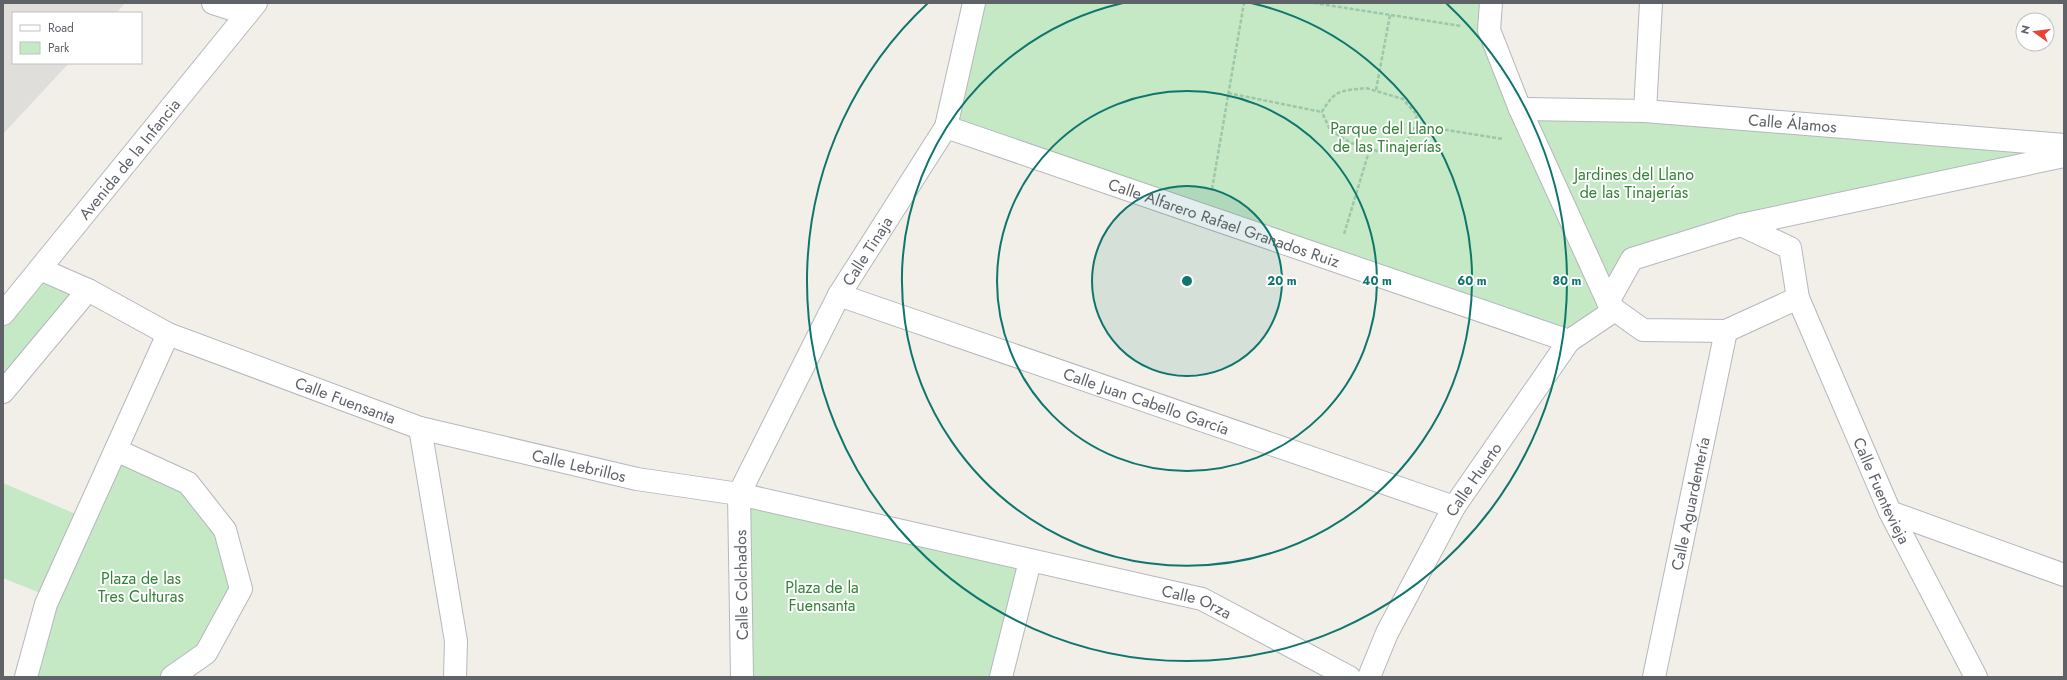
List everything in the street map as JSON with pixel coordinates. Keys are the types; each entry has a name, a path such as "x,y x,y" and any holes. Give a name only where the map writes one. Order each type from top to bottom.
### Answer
{"street":[{"path":"213,3 252,8"},
{"name":"Calle Tinaja","path":"739,494 839,295 946,127 974,3"},
{"path":"1491,3 1489,30 1520,109 1612,306 1643,330 1726,331 1798,298"},
{"path":"1645,111 1651,3"},
{"name":"Avenida de la Infancia","path":"3,314 252,8"},
{"name":"Calle Álamos","path":"1520,109 1645,111 2064,146"},
{"name":"Calle Alfarero Rafael Granados Ruiz","path":"946,127 1569,341"},
{"path":"1612,306 1632,259 1742,225 2064,156"},
{"name":"Calle Fuentevieja","path":"1742,225 1790,248 1798,298 1890,512 1976,677"},
{"name":"Calle Fuensanta","path":"40,269 88,290 168,334 420,428"},
{"path":"3,392 88,290"},
{"name":"Calle Juan Cabello García","path":"839,295 1454,507"},
{"name":"Calle Huerto","path":"1369,677 1387,633 1454,507 1569,341 1612,306"},
{"name":"Calle Aguardentería","path":"1654,677 1726,331"},
{"path":"26,677 46,604 168,334"},
{"path":"420,428 456,640 455,677"},
{"name":"Calle Lebrillos","path":"420,428 637,479 739,494"},
{"path":"116,450 188,483 225,530 241,589 206,654 172,677"},
{"path":"739,494 1030,561 1001,677"},
{"name":"Calle Colchados","path":"739,494 742,677"},
{"path":"1890,512 2064,574"},
{"name":"Calle Orza","path":"1030,561 1202,599 1349,677"}],"path":[{"path":"1207,217 1244,3"},
{"path":"1314,3 1489,30"},
{"path":"1376,90 1390,15"},
{"path":"1366,88 1403,98 1417,115 1413,133 1402,146 1377,151 1351,143 1330,130 1322,112 1330,96 1344,90 1366,88"},
{"path":"1228,94 1322,112"},
{"path":"1414,125 1537,145"},
{"path":"1336,261 1370,148"}],"shaded area":[{"path":"3,3 125,3 117,12 12,12 12,64 68,64 3,134"}],"green space":[{"name":"Parque del Llano de las Tinajerías","path":"974,3 1491,3 1521,109 2064,145 1632,259 1608,302 1569,341 946,127"},
{"path":"40,269 88,290 3,392 3,314"},
{"name":"Plaza de las Tres Culturas","path":"116,450 188,483 225,530 241,589 206,653 172,677 26,677 50,597 3,578 3,483 85,518"},
{"name":"Plaza de la Fuensanta","path":"739,494 1030,561 1001,677 742,677"}],"park label":[{"name":"Jardines del Llano de las Tinajerías","path":"1634,183"}]}
